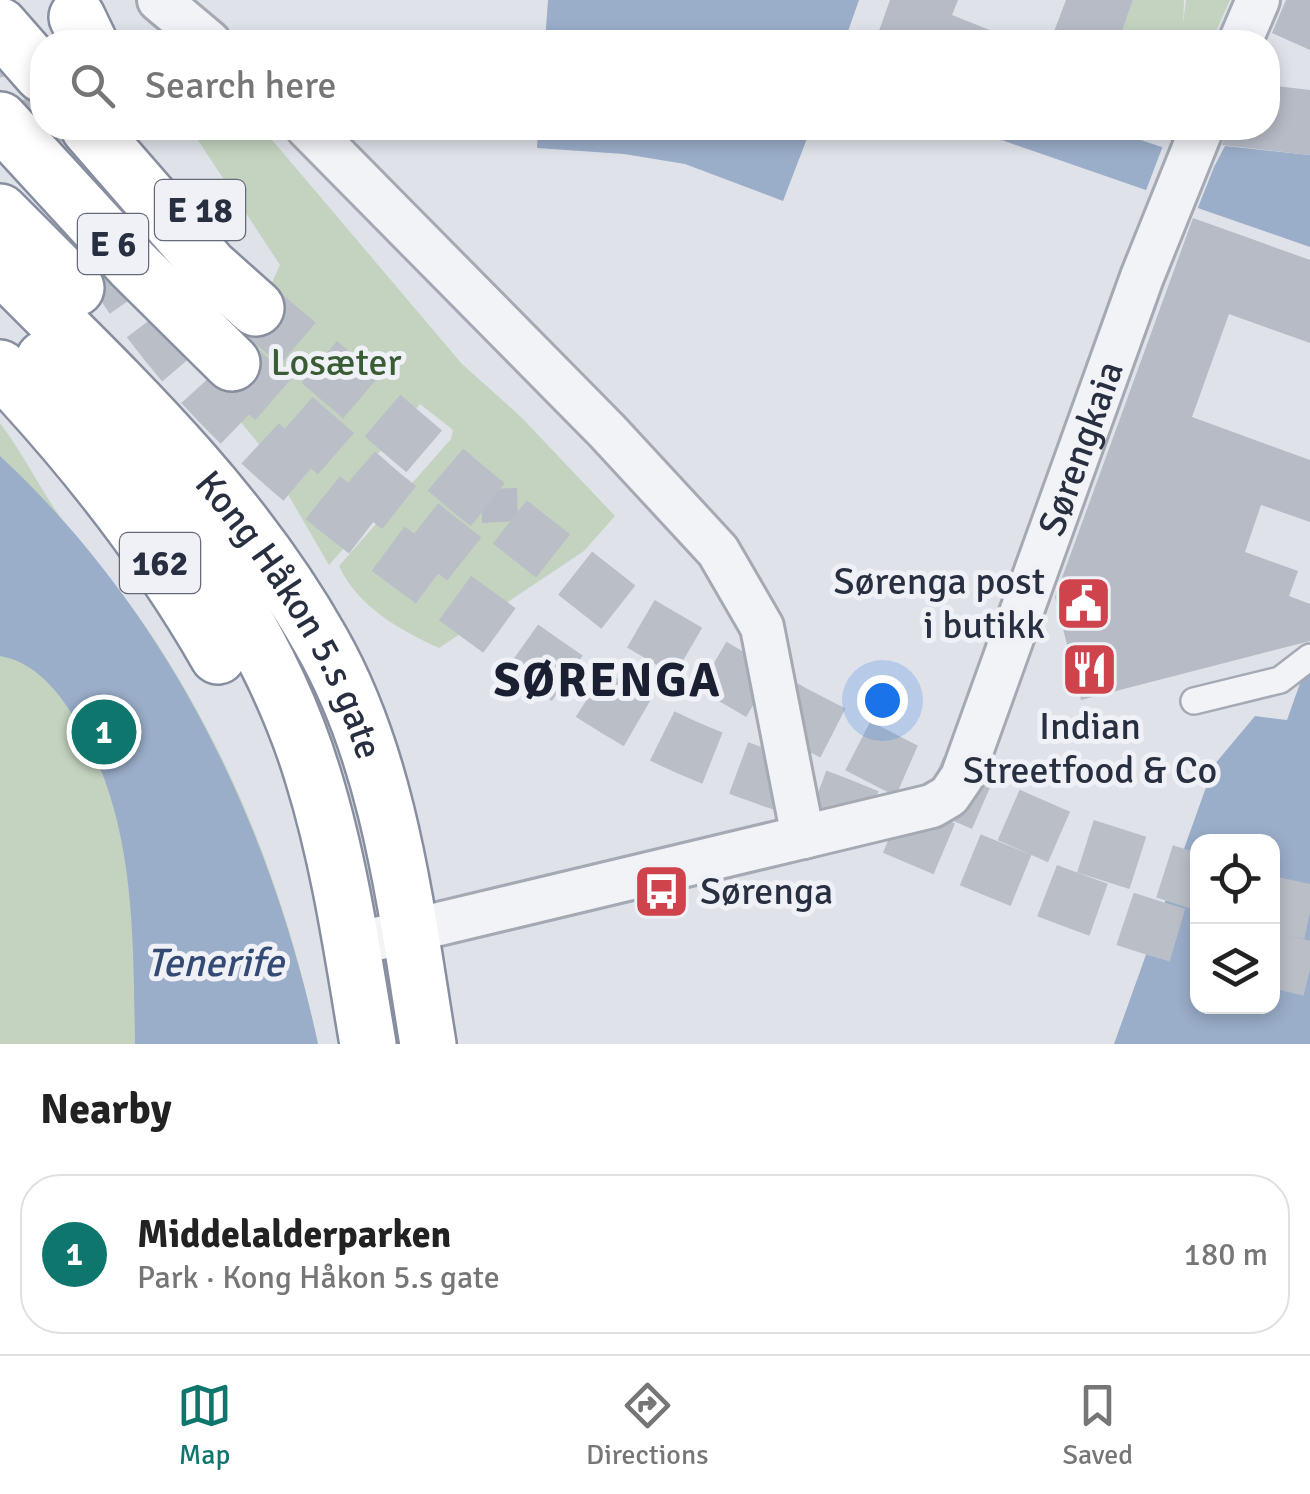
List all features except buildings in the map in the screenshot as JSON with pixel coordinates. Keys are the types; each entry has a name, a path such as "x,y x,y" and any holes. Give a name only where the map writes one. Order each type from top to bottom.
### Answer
{"highway":[{"path":"0,26 30,60"},
{"name":"E 6","path":"0,120 120,252 232,363"},
{"name":"E 6","path":"100,140 210,266 262,298"},
{"name":"E 18","path":"147,140 262,298"},
{"name":"162","path":"0,212 150,362 234,458 282,539 322,642"},
{"name":"Kong Håkon 5.s gate","path":"0,266 198,468 322,642 372,769 410,932 428,1044"},
{"name":"Kong Håkon 5.s gate","path":"0,314 116,438 219,582 264,662 313,774 351,945 368,1044"},
{"name":"162","path":"0,368 94,474 175,585 334,866"}],"street":[{"path":"159,0 195,30"},
{"path":"1245,30 1258,0"},
{"path":"320,140 608,431 718,551 762,628 805,837"},
{"name":"Sørengkaia","path":"351,945 932,806 949,796 962,777 1197,140"},
{"path":"1194,701 1280,680 1310,657"}],"green space":[{"path":"1133,0 1184,0 1183,23 1186,0 1230,0 1216,30 1122,30"},
{"name":"Losæter","path":"198,140 272,140 462,364 521,417 615,516 584,551 439,648 395,625 357,594 339,566 451,439 453,430 420,404 373,460 401,483 329,565 258,443 220,397 280,265"},
{"name":"Tenerife","path":"0,423 67,526 141,620 202,719 228,770 271,877 318,1044 0,1044"}],"water":[{"path":"548,0 859,0 848,30 546,30"},
{"path":"537,140 806,140 783,201 685,164 624,154 537,148"},
{"path":"1002,140 1141,140 1215,165 1225,146 1310,155 1310,247"},
{"name":"Tenerife","path":"0,456 60,517 114,582 162,652 204,725 272,880 318,1044 135,1044 131,914 119,829 108,788 92,749 57,693 32,669 0,656"},
{"path":"1310,668 1310,1044 1114,1044 1214,765 1255,716 1287,720 1304,672"}],"pier":[{"path":"1164,143 1218,157 1197,210 1145,193"}],"tunnel":[{"path":"1,20 30,115"},
{"path":"38,140 57,179"},
{"path":"102,252 177,356 260,444 403,560 599,699 649,729 699,752 1065,898 1190,939"},
{"path":"256,308 473,493 636,621 794,713 903,769 1066,840 1190,879"},
{"path":"232,363 382,494 482,573"},
{"path":"1280,906 1310,912"},
{"path":"1280,962 1310,969"}],"place":[{"name":"Sørenga post i butikk","path":"1084,603"},
{"name":"Indian Streetfood & Co","path":"1090,669"},
{"name":"Middelalderparken","path":"104,732"},
{"name":"Sørenga","path":"661,891"}],"district":[{"name":"SØRENGA","path":"608,679"}]}
